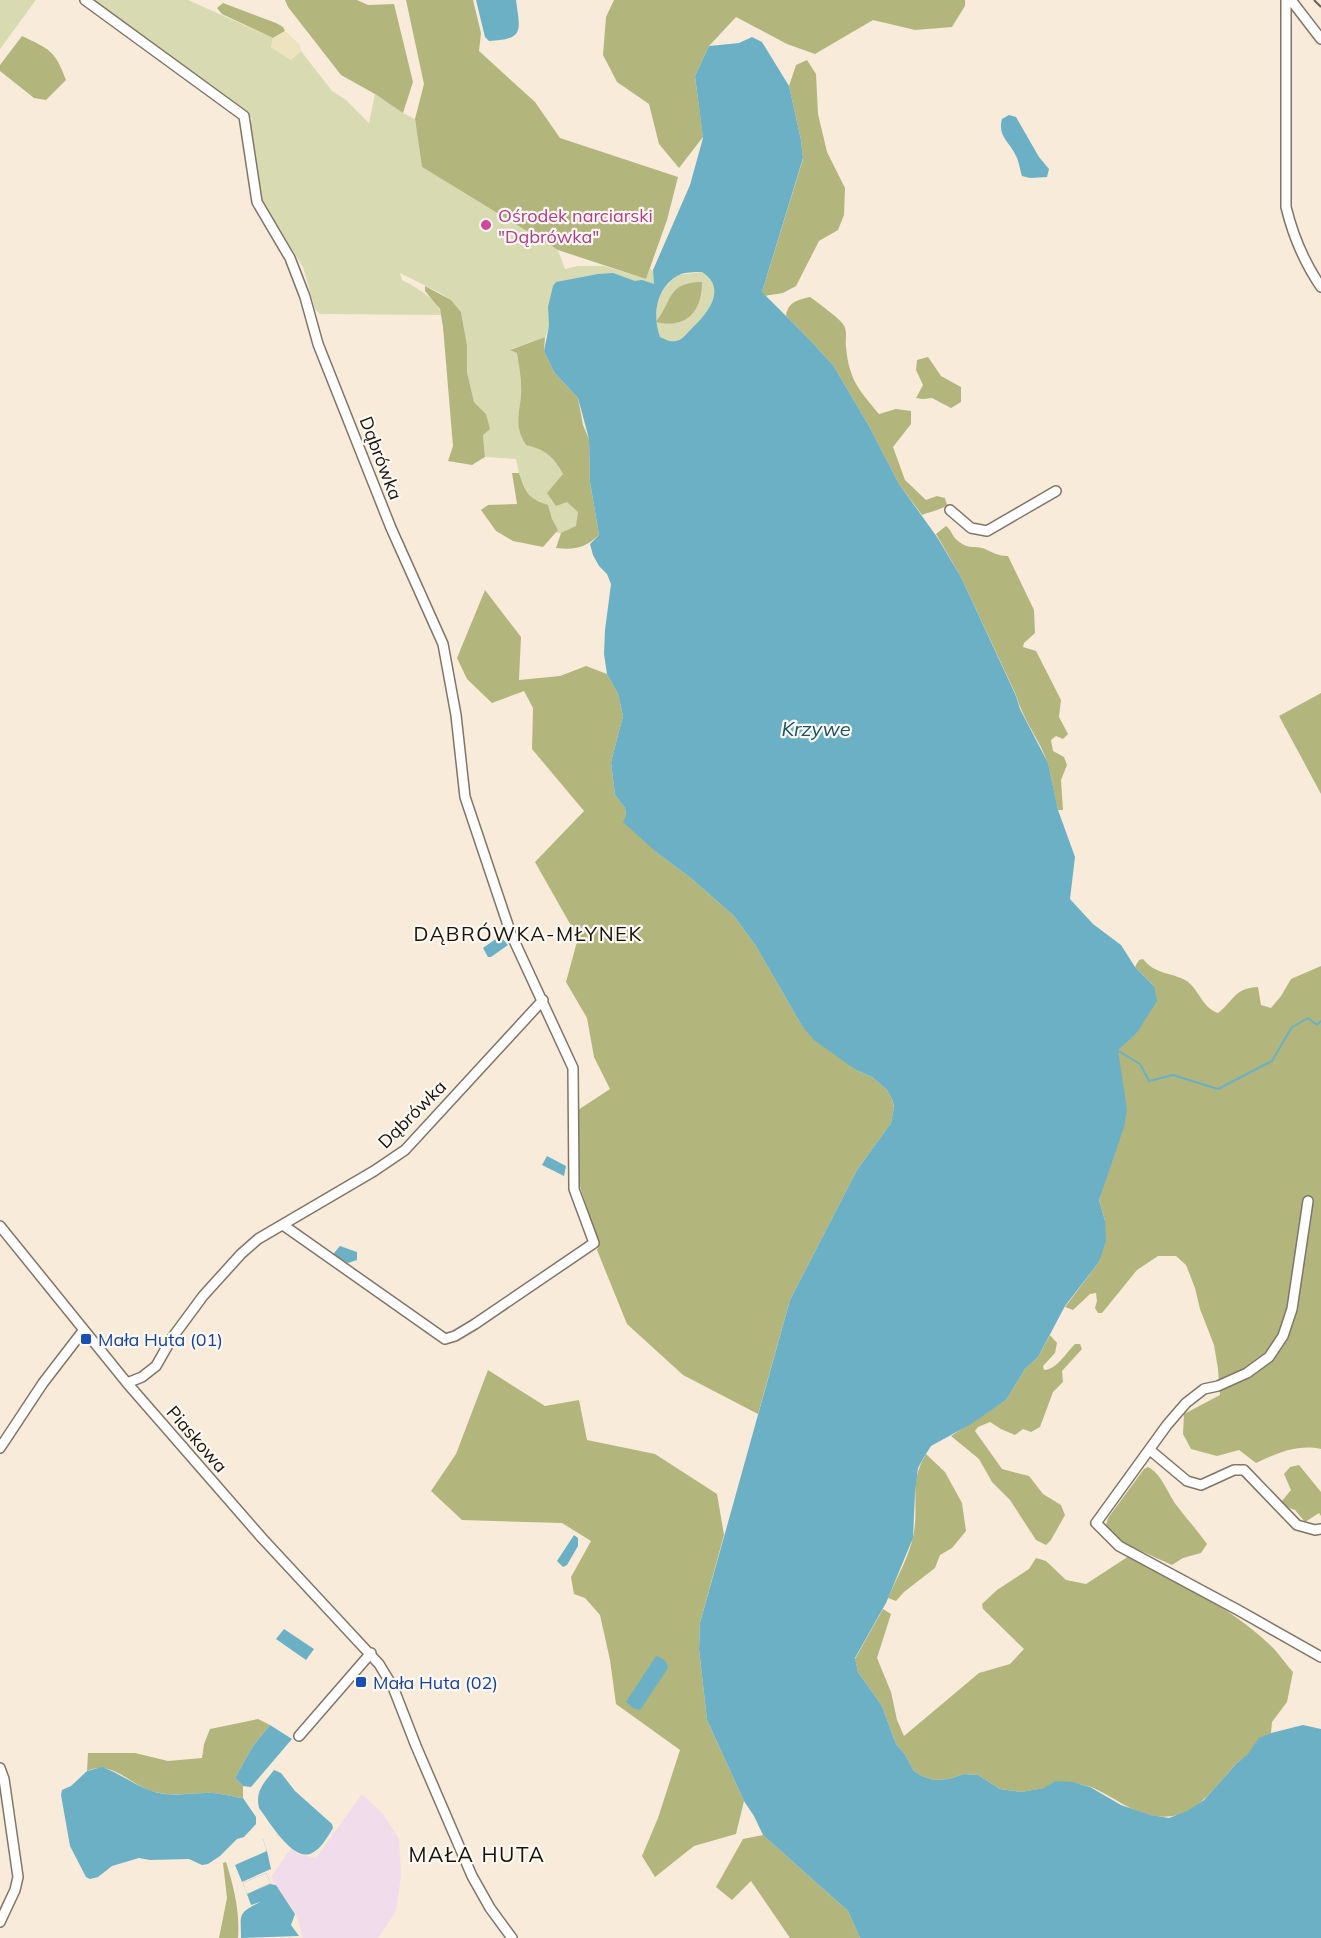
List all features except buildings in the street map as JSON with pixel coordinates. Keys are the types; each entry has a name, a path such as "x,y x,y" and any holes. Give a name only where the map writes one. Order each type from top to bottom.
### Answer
{"street":[{"name":"Dąbrówka","path":"85,0 244,117 257,202 290,258 305,297 318,344 391,528 443,644 456,715 465,797 511,934 573,1068 574,1189 594,1244 476,1324 445,1339 283,1225"},
{"path":"1286,0 1286,207 1305,262 1321,287"},
{"path":"1291,0 1321,39"},
{"path":"950,510 971,528 987,531 1056,491"},
{"name":"Dąbrówka","path":"127,1383 142,1377 156,1366 172,1338 203,1296 241,1254 258,1239 375,1171 405,1150 543,1000"},
{"path":"1308,1201 1292,1309 1279,1343 1269,1357 1247,1373 1218,1386 1204,1389 1186,1403 1167,1425 1096,1523 1119,1546 1321,1657"},
{"name":"Piaskowa","path":"0,1226 127,1383 263,1539 380,1664 393,1687 472,1876 490,1908 512,1938"},
{"path":"0,1448 43,1383 83,1331"},
{"path":"1150,1450 1187,1481 1201,1485 1234,1470 1244,1470 1297,1525 1315,1530 1321,1529"},
{"path":"299,1736 370,1653"},
{"path":"0,1768 8,1802 18,1877 15,1890 0,1922"}],"shaded area":[{"path":"362,1794 383,1814 399,1839 401,1875 396,1911 378,1938 303,1938 297,1915 271,1877 291,1848 298,1854 316,1858"}],"green space":[{"path":"0,0 36,0 0,49"},
{"path":"94,0 188,0 273,38 271,47 290,59 301,51 332,91 346,100 369,123 375,94 415,119 422,167 558,250 565,269 578,266 604,266 646,279 650,268 657,276 702,272 709,278 713,285 713,300 699,321 678,340 671,341 660,337 655,324 657,306 560,303 545,337 511,349 517,353 520,374 521,395 518,420 522,438 526,445 562,434 599,535 542,532 519,473 516,459 485,457 483,435 486,414 474,402 467,372 467,345 461,312 451,300 400,273 402,280 420,290 436,304 441,315 320,314 315,309 303,267 260,197 249,131 252,118"},
{"path":"285,0 357,0 368,5 394,4 413,82 403,113 341,75"},
{"path":"406,0 473,0 481,33 479,51 535,102 560,138 678,177 667,220 646,279 558,250 422,167 415,119 424,84"},
{"path":"614,0 965,0 965,6 952,27 915,30 873,20 815,54 787,44 736,17 709,46 695,76 703,137 679,168 659,144 649,104 617,82 603,55 606,17"},
{"path":"223,3 276,23 285,31 273,38 222,14 217,8"},
{"path":"22,36 39,44 54,56 66,80 46,100 34,98 0,71 0,65"},
{"path":"807,60 816,74 818,114 827,152 845,188 844,215 838,230 819,241 796,286 783,293 764,296 762,292 803,159 789,86 796,65"},
{"path":"702,282 699,302 690,316 676,323 656,322 677,289 683,285"},
{"path":"425,286 451,300 461,312 467,345 467,372 474,402 486,414 490,429 483,435 485,457 472,465 448,461 453,446 443,327 440,309 425,291"},
{"path":"810,297 833,314 845,327 847,358 852,376 879,414 896,409 911,411 911,424 893,447 905,480 926,500 937,496 945,498 947,505 944,507 922,515 899,484 869,426 833,365 786,316 794,302"},
{"path":"545,337 544,351 554,372 578,398 583,425 589,439 590,482 599,535 589,543 569,549 556,548 561,533 576,526 578,512 567,502 556,506 547,493 563,474 548,455 526,445 522,438 519,426 520,374 517,353 510,350"},
{"path":"928,357 941,376 961,387 961,402 951,408 932,398 916,398 923,385 916,370 917,360"},
{"path":"512,473 519,473 531,497 548,505 558,530 543,547 513,541 496,531 481,510 488,505 517,504"},
{"path":"946,526 962,544 1008,556 1034,610 1035,633 1024,643 1023,647 1036,651 1061,700 1059,717 1068,734 1063,739 1056,736 1051,740 1053,751 1064,757 1067,765 1061,780 1063,810 1058,810 1045,755 1023,713 961,577 936,534"},
{"path":"485,590 521,637 519,680 560,676 586,666 607,674 618,694 623,716 611,762 615,795 625,808 626,816 656,852 692,879 734,916 756,946 802,1026 856,1070 872,1077 887,1090 892,1099 894,1108 891,1123 857,1170 790,1300 758,1414 683,1375 627,1324 597,1250 599,1246 578,1180 578,1110 610,1089 594,1057 587,1018 566,982 578,938 535,862 584,811 532,749 533,708 524,691 492,703 467,679 457,658"},
{"path":"1321,693 1321,794 1279,716"},
{"path":"1143,959 1158,971 1190,983 1204,1002 1218,1013 1239,993 1258,987 1261,1005 1271,1008 1291,979 1321,966 1321,1449 1296,1449 1256,1463 1239,1450 1217,1456 1191,1449 1183,1434 1184,1414 1220,1395 1218,1369 1214,1345 1200,1309 1195,1288 1186,1265 1176,1256 1158,1256 1137,1270 1102,1313 1098,1313 1095,1308 1096,1293 1090,1294 1073,1310 1065,1307 1099,1262 1105,1221 1099,1200 1105,1180 1120,1072 1117,1050 1136,1034 1154,986 1135,967 1139,960"},
{"path":"1050,1335 1057,1343 1055,1353 1043,1366 1044,1370 1057,1364 1075,1344 1080,1344 1082,1349 1062,1371 1063,1382 1053,1392 1040,1427 1031,1432 1023,1429 1015,1435 990,1422 978,1427 975,1431 1002,1469 1029,1476 1043,1494 1061,1505 1065,1515 1046,1545 1036,1540 1010,1500 992,1482 979,1459 951,1436 1006,1400 1025,1369 1038,1357"},
{"path":"488,1370 545,1406 579,1400 587,1440 655,1454 717,1494 724,1535 700,1623 699,1649 707,1720 744,1801 736,1834 694,1846 655,1877 642,1856 658,1818 680,1750 616,1704 610,1660 600,1615 585,1598 574,1594 571,1577 591,1541 562,1523 462,1520 431,1491 456,1454"},
{"path":"926,1454 945,1472 962,1503 966,1531 952,1548 940,1555 935,1568 896,1601 888,1598 911,1545 915,1526 917,1475"},
{"path":"1299,1465 1321,1492 1321,1516 1319,1513 1305,1522 1295,1510 1286,1507 1282,1501 1291,1490 1284,1474 1290,1467"},
{"path":"1148,1467 1161,1479 1177,1506 1207,1544 1201,1553 1183,1558 1172,1565 1123,1543 1105,1528 1108,1518 1144,1469"},
{"path":"1129,1556 1202,1595 1237,1618 1272,1647 1293,1672 1287,1702 1272,1722 1271,1733 1260,1740 1200,1803 1180,1814 1168,1817 1145,1814 1091,1787 1082,1785 1055,1781 1045,1788 1021,1792 1000,1789 978,1775 964,1774 949,1779 934,1780 914,1771 896,1744 882,1706 858,1672 855,1659 883,1609 891,1614 877,1658 891,1692 897,1720 904,1736 979,1673 1010,1664 1024,1649 983,1609 982,1604 997,1590 1029,1569 1036,1558 1046,1561 1066,1580 1086,1584"},
{"path":"258,1719 270,1725 253,1746 235,1778 243,1786 243,1798 211,1793 158,1793 112,1770 96,1768 87,1771 88,1753 135,1753 168,1761 202,1758 210,1729"},
{"path":"763,1835 848,1911 860,1938 790,1938 751,1881 732,1900 716,1887 743,1839"},
{"path":"226,1862 236,1900 238,1938 219,1938 227,1898 223,1863"}],"sand":[{"path":"285,31 300,45 301,51 291,60 271,47 273,38"}],"water":[{"path":"476,0 516,0 518,31 509,38 489,41 485,37"},
{"name":"Krzywe","path":"752,37 762,42 789,86 803,158 762,292 833,365 869,426 899,484 937,537 961,577 1020,709 1048,763 1058,810 1075,857 1070,899 1093,924 1121,945 1135,967 1154,986 1157,1001 1136,1034 1118,1050 1127,1110 1124,1127 1099,1200 1105,1221 1106,1241 1099,1262 1065,1306 1038,1357 1025,1369 1006,1400 971,1424 931,1446 924,1457 918,1468 913,1538 886,1603 855,1658 858,1672 882,1706 896,1744 914,1771 922,1776 934,1780 949,1779 964,1774 978,1775 1000,1789 1021,1792 1044,1788 1055,1781 1072,1782 1090,1787 1121,1805 1150,1815 1169,1818 1187,1811 1204,1800 1248,1754 1259,1738 1303,1725 1321,1729 1321,1938 860,1938 848,1911 763,1835 744,1801 707,1720 699,1649 700,1623 790,1300 857,1170 891,1123 894,1107 887,1090 872,1077 856,1070 814,1040 802,1026 756,946 734,916 623,822 626,816 625,808 615,795 611,762 623,716 618,694 607,674 604,654 611,584 607,574 593,555 590,544 599,535 590,482 589,439 578,398 554,372 544,351 549,326 548,307 556,282 613,273 635,281 642,280 654,284 653,270 690,185 703,138 695,76 709,46 739,43","holes":["702,272 709,278 714,292 713,300 705,314 679,340 671,341 660,337 656,311 665,286 679,275 687,273"]},
{"path":"1009,115 1016,117 1039,157 1049,169 1047,177 1022,176 1017,158 1001,130 1002,119"},
{"path":"500,936 508,945 488,957 483,948"},
{"path":"547,1156 566,1166 564,1176 542,1165"},
{"path":"340,1246 357,1252 357,1260 348,1263 335,1256 334,1253"},
{"path":"574,1535 578,1538 578,1546 567,1565 563,1567 557,1561"},
{"path":"284,1629 314,1649 306,1660 276,1639"},
{"path":"656,1656 667,1663 668,1668 640,1710 633,1708 626,1702"},
{"path":"270,1725 292,1739 251,1787 243,1786 235,1778 253,1746"},
{"path":"102,1767 143,1788 156,1792 211,1793 243,1798 256,1817 256,1824 244,1837 237,1839 208,1864 202,1865 189,1859 139,1858 112,1866 98,1877 90,1879 86,1877 70,1846 61,1795 62,1790 71,1786 87,1771"},
{"path":"274,1770 281,1773 295,1791 332,1824 333,1828 327,1838 312,1853 297,1852 290,1847 259,1808 259,1792"},
{"path":"263,1839 271,1869 242,1882 235,1865"},
{"path":"266,1873 271,1883 257,1890 270,1884 276,1885 295,1914 291,1925 299,1936 241,1938 244,1912 260,1902 251,1905 243,1883"}],"pier":[{"path":"263,1839 267,1851 235,1865 231,1854"},
{"path":"266,1873 271,1883 247,1894 243,1883"}],"waterway":[{"path":"1117,1050 1140,1064 1149,1081 1173,1075 1218,1089 1272,1061 1292,1027 1308,1018 1317,1025 1321,1021"}],"railway":[{"path":"1314,0 1321,7"}],"place":[{"name":"Ośrodek narciarski \"Dąbrówka\"","path":"486,225"},
{"name":"Mała Huta (01)","path":"86,1339"},
{"name":"Mała Huta (02)","path":"361,1682"}],"district":[{"name":"DĄBRÓWKA-MŁYNEK","path":"528,933"},
{"name":"MAŁA HUTA","path":"477,1854"}]}
